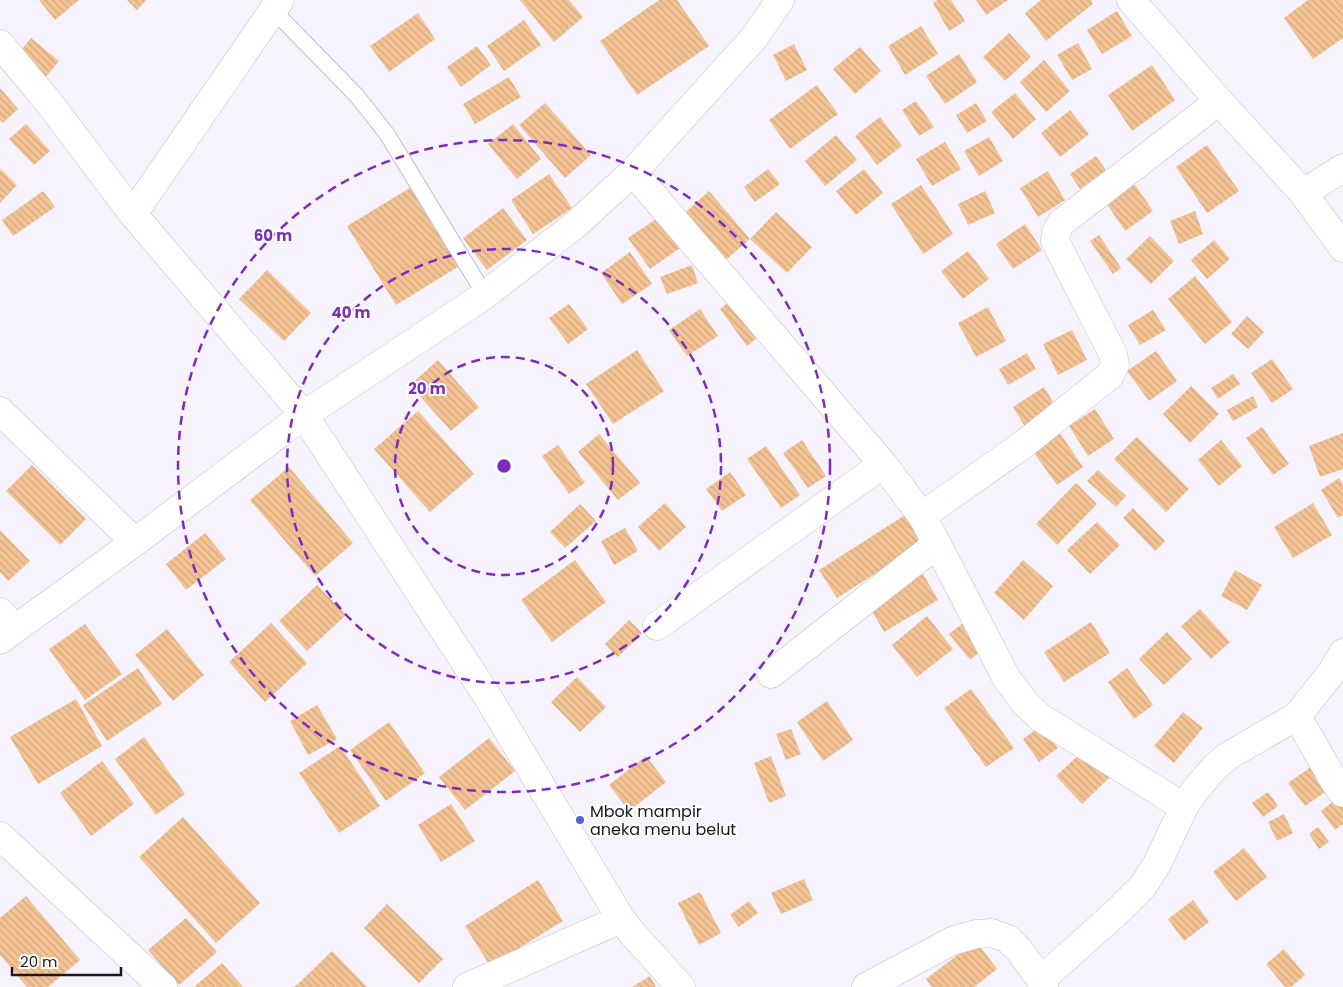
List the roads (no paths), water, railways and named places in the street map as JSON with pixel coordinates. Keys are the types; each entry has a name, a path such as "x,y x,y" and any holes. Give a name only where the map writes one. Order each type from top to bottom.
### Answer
{"street":[{"path":"5,627 135,542 304,416 485,295 575,225 633,172 754,38 780,0"},
{"path":"1131,0 1219,101 1303,193 1343,248"},
{"path":"132,214 277,5"},
{"path":"0,44 50,104 132,214 304,416 489,699 621,919 632,934 681,987"},
{"path":"922,516 1024,444 1110,375 1115,365 1113,354 1055,242 1056,232 1061,223 1219,101"},
{"path":"1303,193 1343,168"},
{"path":"633,172 883,464 922,516 1007,679 1024,703 1041,718 1184,807"},
{"path":"0,411 135,542"},
{"path":"657,626 883,464"},
{"path":"771,674 937,544"},
{"path":"866,987 952,941 976,934 992,933 1008,939 1019,950 1043,984 1143,886 1157,864 1184,807 1214,767 1228,756 1297,716 1332,672 1343,652"},
{"path":"1297,716 1334,781 1343,793"},
{"path":"0,836 163,987"},
{"path":"467,987 621,919"}],"lane":[{"path":"277,5 387,134 485,295"}],"place":[{"name":"Mbok mampir aneka menu belut","path":"580,820"}]}
